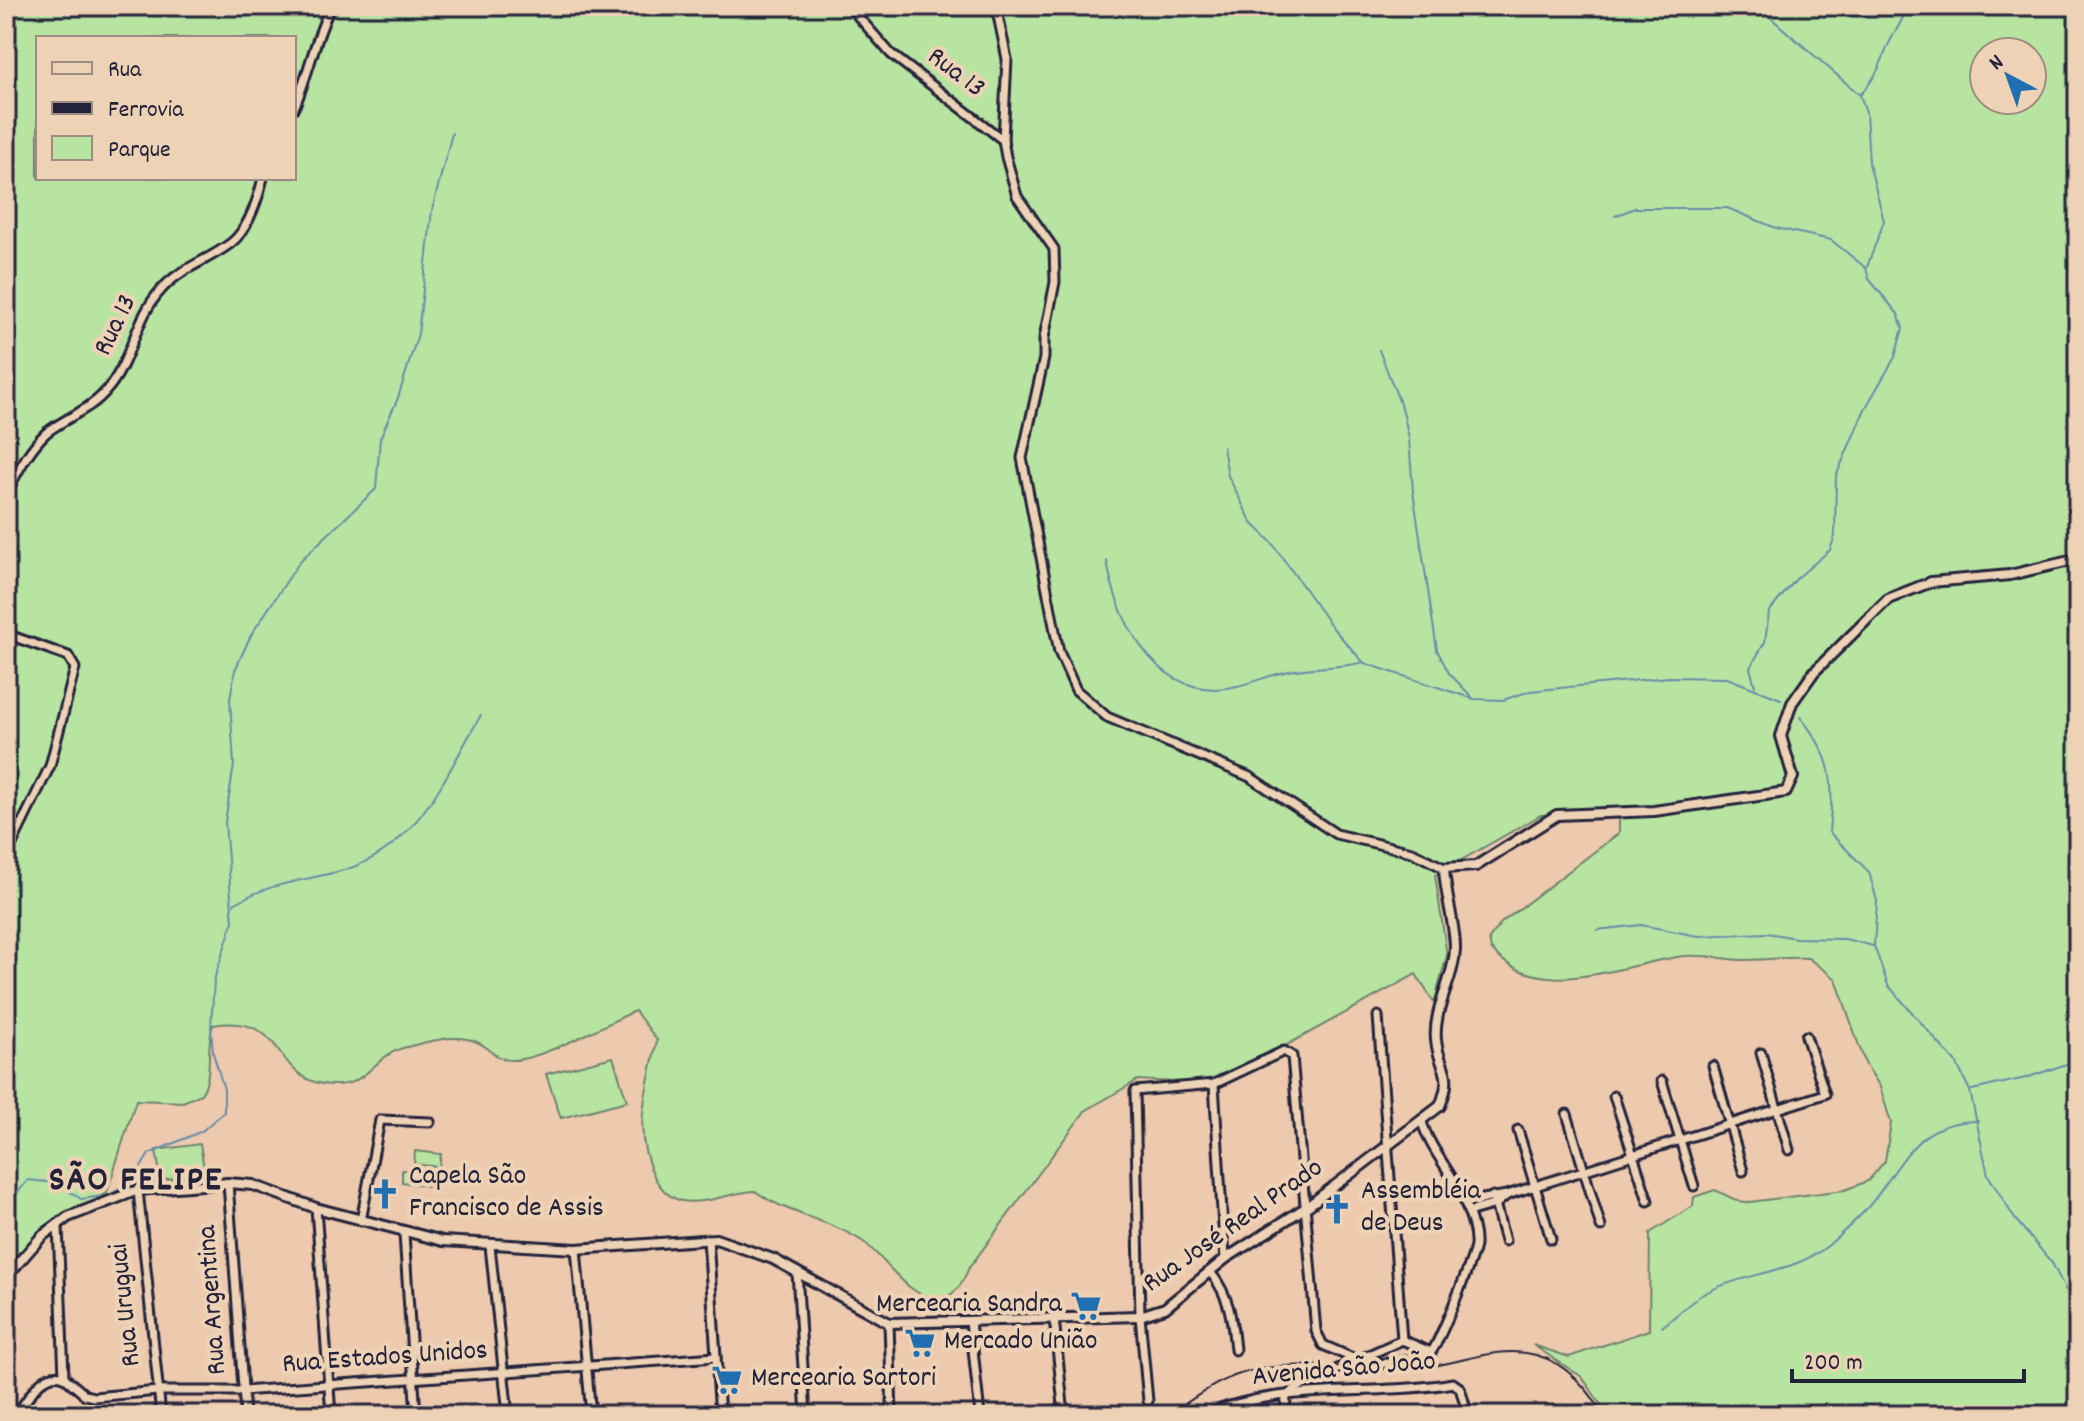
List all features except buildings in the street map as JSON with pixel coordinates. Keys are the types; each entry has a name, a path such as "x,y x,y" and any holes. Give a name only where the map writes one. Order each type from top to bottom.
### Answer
{"street":[{"path":"296,103 305,83 312,43 331,6"},
{"name":"Rua 13","path":"849,6 891,54 1003,140"},
{"path":"996,6 1007,59 1003,140 1017,196 1054,249 1055,282 1044,338 1044,358 1022,458 1059,652 1076,690 1107,717 1250,777 1336,834 1412,852 1444,868 1476,866 1557,815 1667,809 1786,792 1793,777 1781,736 1792,703 1814,672 1888,599 1931,582 2010,575 2078,559"},
{"name":"Rua 13","path":"6,494 22,462 46,434 105,394 158,292 184,267 234,241 258,200 263,180"},
{"path":"6,596 6,607"},
{"path":"6,634 68,656 75,668 50,766 12,844 6,847"},
{"name":"Rua José Real Prado","path":"889,1323 1140,1316 1165,1308 1225,1259 1308,1206 1390,1142 1422,1122 1440,1106 1446,1090 1447,1069 1436,1044 1437,1027 1455,948 1444,868"},
{"path":"1378,1016 1390,1142 1402,1340"},
{"path":"1468,1212 1507,1195 1631,1154 1825,1094 1806,1036"},
{"path":"1148,1401 1140,1316 1135,1091 1214,1084 1288,1051 1292,1056 1308,1206 1316,1331 1323,1345 1357,1360"},
{"path":"1761,1053 1789,1150"},
{"path":"1713,1066 1743,1171"},
{"path":"1662,1081 1694,1186"},
{"path":"1214,1084 1225,1259"},
{"path":"1614,1096 1648,1201"},
{"path":"1567,1114 1601,1227"},
{"path":"361,1221 380,1120 430,1122"},
{"path":"1347,1365 1416,1358 1431,1352 1442,1339 1455,1294 1473,1259 1476,1241 1465,1202 1428,1141 1422,1122"},
{"path":"1518,1130 1551,1239"},
{"path":"6,1277 42,1236 58,1225 138,1190 228,1183 253,1185 316,1208 404,1234 490,1246 576,1249 708,1239 743,1246 889,1323 892,1415"},
{"name":"Rua Argentina","path":"228,1183 245,1415"},
{"name":"Rua Uruguai","path":"138,1190 161,1415"},
{"path":"1465,1202 1494,1200"},
{"path":"1494,1200 1505,1241"},
{"path":"316,1208 331,1415"},
{"path":"16,1415 45,1377 56,1373 64,1377 58,1225"},
{"path":"404,1234 416,1415"},
{"path":"708,1239 720,1415"},
{"path":"490,1246 508,1415"},
{"path":"576,1249 591,1415"},
{"path":"797,1272 806,1415"},
{"path":"1211,1273 1225,1290 1230,1306 1235,1350"},
{"path":"1054,1318 1064,1415"},
{"path":"970,1321 980,1415"},
{"path":"1285,1415 1286,1397 1296,1388 1402,1340 1431,1352"},
{"name":"Rua Estados Unidos","path":"64,1377 85,1395 94,1397 158,1391 243,1391 716,1357"},
{"name":"Avenida São João","path":"1205,1415 1235,1402 1414,1390 1453,1383 1460,1388 1468,1415"}],"green space":[{"path":"6,6 2078,6 2078,1415 1608,1415 1582,1377 1533,1345 1569,1357 1649,1330 1650,1233 1693,1206 1694,1197 1715,1190 1742,1203 1845,1190 1868,1181 1885,1161 1891,1123 1880,1087 1865,1063 1836,979 1808,958 1740,960 1684,956 1609,972 1557,978 1533,975 1511,966 1491,949 1489,939 1501,923 1619,833 1619,809 1541,815 1435,875 1447,955 1434,1003 1416,974 1216,1084 1138,1080 1085,1111 969,1268 958,1288 946,1297 928,1297 917,1292 862,1241 836,1227 781,1206 755,1191 691,1202 678,1200 666,1192 655,1178 648,1160 642,1126 657,1040 635,1011 554,1049 522,1059 501,1058 479,1043 462,1038 407,1047 385,1057 360,1078 338,1085 306,1079 294,1070 267,1036 254,1028 237,1024 213,1025 207,1079 201,1094 183,1102 136,1100 107,1192 6,1262"},
{"path":"613,1057 627,1101 561,1118 546,1074"},
{"path":"200,1144 205,1174 161,1180 156,1150"},
{"path":"415,1151 441,1154 439,1167 414,1164"},
{"path":"402,1170 430,1173 429,1186 402,1182"}],"waterway":[{"path":"1757,6 1860,95 1866,112 1869,163 1884,221 1867,267"},
{"path":"1861,94 1877,72 1907,6"},
{"path":"6,1212 9,1203 28,1180 57,1183 81,1199 110,1195 134,1179 149,1154 202,1131 224,1112 224,1089 213,1053 211,1028 214,980 233,922 225,822 234,765 230,699 235,670 251,635 300,561 376,489 380,438 398,398 418,334 432,210 452,133"},
{"path":"1615,216 1635,208 1727,208 1776,228 1831,240 1866,268 1869,279 1898,314 1903,328 1895,357 1865,409 1836,476 1835,536 1830,550 1796,579 1769,612 1765,642 1750,668 1755,686"},
{"path":"1379,350 1403,411 1409,439 1413,491 1437,650 1449,673 1472,697"},
{"path":"1223,447 1228,476 1252,523 1272,543 1332,627 1364,663 1474,699 1503,700 1530,691 1669,677 1727,678 1781,699"},
{"path":"1107,561 1119,605 1141,646 1156,664 1194,686 1227,688 1289,671 1361,663"},
{"path":"234,904 274,886 344,870 392,845 427,807 481,715"},
{"path":"1800,717 1820,745 1829,770 1829,832 1869,872 1877,901 1874,946 1888,985 1957,1064 1970,1091 1988,1175 2015,1219 2052,1263 2078,1315"},
{"path":"1597,930 1641,925 1698,936 1767,933 1796,938 1845,939 1873,946"},
{"path":"1972,1090 2026,1078 2078,1060"},
{"path":"1662,1327 1700,1296 1715,1288 1783,1268 1816,1254 1864,1211 1902,1161 1925,1137 1939,1128 1978,1121"}],"railway":[{"path":"1169,1415 1220,1382 1255,1370 1298,1365 1406,1369 1509,1352 1536,1355 1557,1364 1584,1387 1603,1415"}],"place":[{"name":"Capela São Francisco de Assis","path":"385,1194"},
{"name":"Assembléia de Deus","path":"1337,1209"},
{"name":"Mercearia Sandra","path":"1086,1306"},
{"name":"Mercado União","path":"920,1343"},
{"name":"Mercearia Sartori","path":"727,1380"}],"district":[{"name":"SÃO FELIPE","path":"136,1182"}]}
